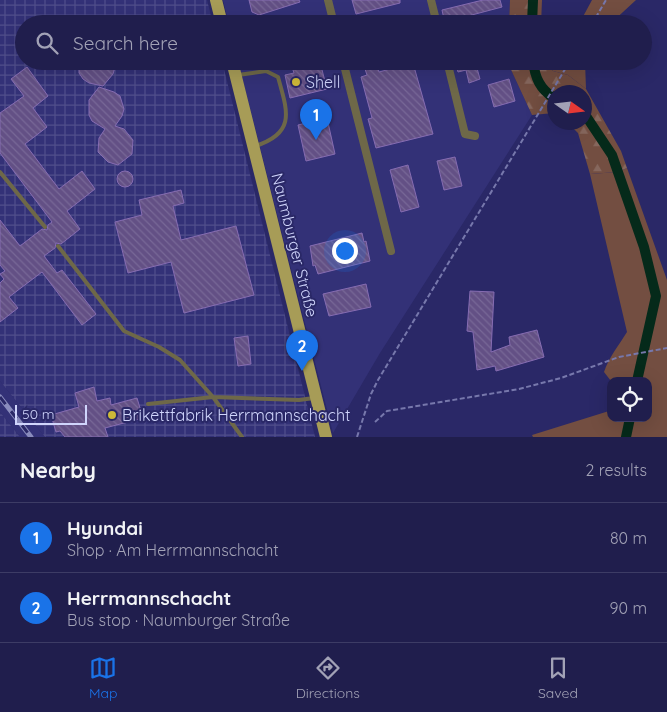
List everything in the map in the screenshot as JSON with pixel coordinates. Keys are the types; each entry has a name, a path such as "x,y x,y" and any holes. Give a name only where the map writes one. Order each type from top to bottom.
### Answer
{"main road":[{"path":"216,0 220,15"},
{"name":"Naumburger Straße","path":"234,70 326,437"}],"street":[{"path":"328,0 332,15"},
{"path":"431,0 435,15"},
{"path":"345,70 391,251"},
{"path":"449,70 465,134 475,136"}],"lane":[{"path":"236,76 266,71 278,78 288,117 282,130 266,142 253,146"},
{"path":"0,172 45,227"},
{"path":"58,246 124,331 159,347 180,360 213,397 242,437"},
{"path":"148,404 213,397 300,400 316,398"}],"path":[{"path":"597,15 606,0"},
{"path":"357,437 371,394 378,380 565,70"},
{"path":"375,422 388,411 519,389 637,353 667,348"}],"shaded area":[{"path":"0,0 207,0 211,15 15,15 15,70 224,70 315,437 45,437 0,381"},
{"path":"223,0 510,0 509,15 227,15"},
{"path":"240,70 511,70 532,115 380,353 333,433"},
{"path":"0,381 45,437 20,437 0,412"},
{"path":"0,412 20,437 0,437"}],"green space":[{"path":"510,0 542,0 541,15 509,15"},
{"path":"592,0 636,0 620,15 584,15"},
{"path":"511,70 552,70 568,75 581,85 547,85 547,114 532,115"},
{"path":"552,70 585,70 586,85 581,85 568,75"},
{"path":"592,100 621,151 627,168 617,172 590,174 578,133 575,130 592,130"},
{"path":"627,168 667,280 667,437 533,437 532,435 607,412 607,422 652,422 652,377 608,377 604,372 611,356 627,332 590,174 617,172"}],"building":[{"path":"249,0 299,0 300,2 259,15 252,12"},
{"path":"352,0 400,0 400,3 356,14"},
{"path":"483,0 500,0 502,7 472,15 443,15 442,10"},
{"path":"23,70 29,70 48,96 33,108 47,127 25,144 59,189 82,171 95,189 67,211 80,229 61,244 56,243 55,248 44,256 57,273 62,270 96,314 82,325 42,272 9,297 18,308 0,322 0,283 4,279 0,274 5,271 0,265 0,220 20,246 42,229 47,230 48,225 52,222 0,153 0,113 24,96 11,79"},
{"path":"79,70 114,70 103,86 89,83 79,73"},
{"path":"293,70 322,70 327,89 290,98 285,75 294,73"},
{"path":"365,70 378,70 379,72 387,70 415,70 433,134 376,148 368,119 372,118 361,77 367,75"},
{"path":"466,70 478,70 480,79 469,83"},
{"path":"509,79 515,101 494,107 488,85"},
{"path":"99,87 120,96 124,109 122,116 115,126 124,129 133,140 132,154 118,165 108,162 98,152 99,138 105,129 92,121 89,115 89,100"},
{"path":"327,118 335,154 306,161 298,125"},
{"path":"455,157 462,186 444,190 437,161"},
{"path":"408,165 419,207 401,212 390,170"},
{"path":"125,171 131,173 133,179 131,185 125,187 119,185 117,179 119,173"},
{"path":"181,190 184,203 173,206 181,240 236,226 254,295 184,313 171,262 128,273 115,222 142,215 139,200"},
{"path":"362,233 364,242 366,241 370,261 318,274 315,265 313,266 310,246"},
{"path":"366,284 371,307 329,316 323,294"},
{"path":"470,291 494,292 491,352 510,345 509,337 537,330 544,357 496,371 495,366 477,370 473,332 467,331"},
{"path":"248,336 251,364 238,366 234,338"},
{"path":"94,387 97,401 110,398 111,405 137,398 143,418 105,428 108,437 65,437 60,431 56,432 51,415 79,407 75,393"}],"waterway":[{"path":"532,15 533,0"},
{"path":"534,70 539,82 547,93"},
{"path":"592,125 612,155 644,247 656,296 638,377"},
{"path":"626,437 629,422"}],"railway":[{"path":"0,397 31,437"}],"place":[{"name":"Shell","path":"296,82"},
{"name":"Hyundai","path":"316,140"},
{"name":"Herrmannschacht","path":"302,371"},
{"name":"Brikettfabrik Herrmannschacht","path":"112,415"}]}
